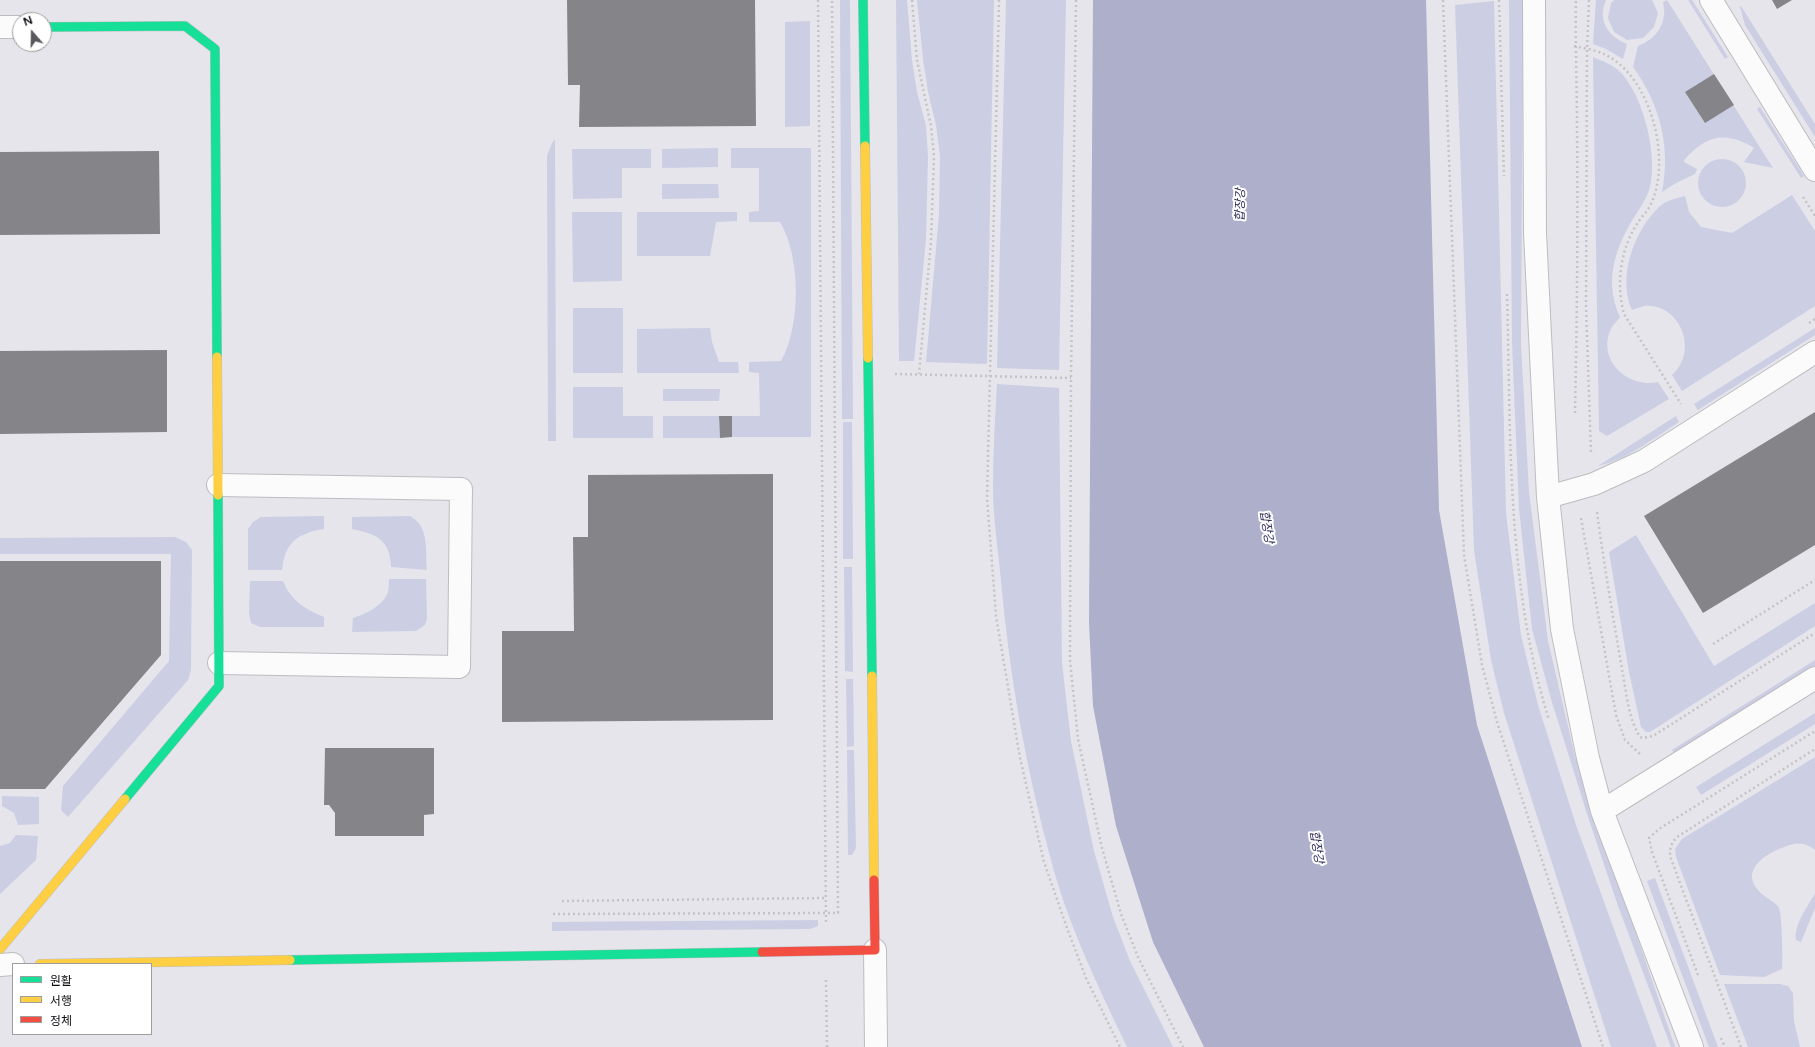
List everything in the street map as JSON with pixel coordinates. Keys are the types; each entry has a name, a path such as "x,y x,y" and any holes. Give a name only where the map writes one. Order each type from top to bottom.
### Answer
{"street":[{"path":"863,0 876,1047"},
{"path":"1534,0 1535,233 1548,497 1562,629 1588,758 1602,811 1692,1047"},
{"path":"1711,0 1815,170"},
{"path":"0,949 219,686 215,49 186,26 52,27"},
{"path":"0,27 12,27"},
{"path":"1548,497 1594,484 1644,461 1815,352"},
{"path":"218,485 460,489 459,667 219,663"},
{"path":"1602,811 1815,678"},
{"path":"100,963 875,950"},
{"path":"0,965 12,964"}],"path":[{"path":"818,0 825,898"},
{"path":"553,914 838,913 832,0"},
{"path":"912,0 917,60 931,126 934,156 932,235 919,374"},
{"path":"999,0 987,498 996,616 1006,684 1020,758 1044,862 1086,978 1120,1047"},
{"path":"1076,0 1071,378 1070,660 1078,739 1102,848 1121,914 1138,957 1183,1047"},
{"path":"1443,0 1464,555 1482,665 1497,722 1603,1047"},
{"path":"1574,46 1604,54 1616,62 1637,85 1650,107 1659,146 1657,182 1651,204 1636,225 1625,250 1621,266 1620,302 1624,314 1681,405"},
{"path":"894,374 1071,378"},
{"path":"1713,644 1815,580"},
{"path":"1700,982 1652,852 1649,838 1658,829 1815,731"},
{"path":"1740,1047 1670,856 1670,848 1673,841 1677,837 1815,749"},
{"path":"825,898 826,882 827,1047"},
{"path":"562,901 825,898"},
{"path":"1719,1032 1725,1047"}],"shaded area":[{"path":"840,0 850,0 853,419 842,419"},
{"path":"896,0 907,0 912,60 917,92 926,126 928,157 926,239 914,361 899,361"},
{"path":"917,0 994,0 987,364 926,362 939,215 940,156 936,125 928,92 923,59"},
{"path":"1006,0 1066,0 1059,370 997,368"},
{"path":"1509,0 1523,0 1521,344 1529,492 1548,641 1575,756 1675,1047 1671,1047 1618,906 1551,699 1532,629 1519,509 1512,343"},
{"path":"1596,0 1606,0 1603,15 1606,27 1614,37 1627,44 1623,59 1606,49 1593,44"},
{"path":"1614,0 1652,0 1658,13 1654,27 1643,38 1627,40 1614,32 1608,18 1611,3"},
{"path":"1667,0 1773,168 1744,162 1754,148 1734,139 1717,138 1709,140 1701,145 1685,159 1684,162 1697,169 1695,174 1662,192 1665,159 1661,126 1650,96 1633,67 1638,46 1651,39 1660,29 1664,16 1663,2"},
{"path":"1688,0 1692,0 1728,57 1725,59"},
{"path":"1494,1 1506,513 1521,635 1538,705 1576,825 1657,1047 1611,1047 1504,713 1491,660 1474,550 1455,5"},
{"path":"1741,6 1815,124 1815,137 1745,25"},
{"path":"810,21 810,126 785,127 785,22"},
{"path":"1593,57 1618,70 1627,80 1635,93 1646,125 1652,158 1650,187 1644,202 1624,235 1615,258 1612,281 1613,293 1615,305 1620,317 1612,327 1608,339 1608,350 1611,360 1617,369 1625,376 1635,381 1646,383 1658,382 1669,399 1607,436 1599,431"},
{"path":"1760,107 1804,176 1801,178 1757,109"},
{"path":"555,139 556,441 548,441 547,156"},
{"path":"718,148 718,167 662,168 662,149"},
{"path":"731,148 811,148 811,437 732,437 732,416 760,416 759,373 749,372 749,362 781,361 788,346 792,329 796,292 792,254 787,237 780,222 749,222 749,212 759,211 759,168 731,168"},
{"path":"572,149 651,149 651,168 622,168 622,198 573,199"},
{"path":"1717,159 1727,159 1739,166 1746,178 1746,188 1739,200 1727,207 1717,207 1709,203 1702,196 1698,188 1698,178 1702,170 1709,163"},
{"path":"662,184 718,184 719,198 662,199"},
{"path":"1792,195 1815,231 1815,306 1682,391 1672,375 1680,365 1684,354 1685,342 1682,331 1676,320 1668,312 1657,307 1644,306 1632,310 1628,297 1626,283 1627,269 1630,255 1642,229 1661,205 1685,196 1689,212 1701,227 1732,233"},
{"path":"572,212 622,212 622,281 573,282"},
{"path":"637,212 737,212 737,221 716,222 710,256 637,256"},
{"path":"573,308 623,308 623,373 573,373"},
{"path":"710,328 712,342 719,362 738,362 739,373 637,373 637,329"},
{"path":"1815,328 1815,335 1698,410 1694,404"},
{"path":"997,384 1059,388 1062,663 1071,741 1094,851 1113,917 1130,961 1173,1047 1127,1047 1075,932 1051,860 1026,756 1004,615 993,499"},
{"path":"573,387 623,387 623,416 653,416 653,438 573,438"},
{"path":"663,389 720,389 719,401 663,401"},
{"path":"663,416 719,416 720,438 663,438"},
{"path":"1676,416 1679,422 1650,441 1620,458 1598,466"},
{"path":"843,422 852,422 853,559 843,559"},
{"path":"324,516 324,529 307,533 294,540 286,552 282,570 248,570 248,529 253,522 261,517"},
{"path":"410,516 421,526 424,533 427,570 391,567 388,550 385,544 375,536 352,529 352,517"},
{"path":"1636,535 1714,666 1815,603 1815,626 1650,732 1646,732 1641,727 1629,672 1609,552"},
{"path":"175,537 186,542 192,550 191,670 188,680 68,817 61,810 63,786 169,661 171,554 0,554 0,538"},
{"path":"844,567 852,567 853,672 845,671"},
{"path":"389,579 426,579 427,619 425,625 416,631 352,632 353,618 374,609 386,597"},
{"path":"250,581 283,581 290,594 299,604 324,617 324,627 260,627 251,623 249,613"},
{"path":"1815,660 1815,669 1676,756 1672,750"},
{"path":"846,679 853,679 854,746 847,747"},
{"path":"1815,713 1815,724 1701,795 1696,787"},
{"path":"847,750 854,750 856,848 852,855 848,855"},
{"path":"1815,757 1815,850 1806,845 1793,844 1774,851 1760,861 1752,874 1753,882 1758,890 1779,908 1782,928 1782,969 1764,977 1720,975 1676,857 1675,849 1682,839"},
{"path":"2,796 39,797 39,824 18,825 14,813 2,806"},
{"path":"16,835 38,836 36,860 0,894 0,846 10,843"},
{"path":"1655,878 1718,1047 1709,1047 1647,881"},
{"path":"1815,893 1815,908 1801,942 1796,940 1797,927"},
{"path":"818,920 818,926 810,929 552,931 552,922"},
{"path":"1724,984 1780,984 1788,986 1793,993 1794,1021 1800,1047 1748,1047"}],"water":[{"name":"합장강","path":"1093,0 1426,0 1439,510 1477,725 1582,1047 1204,1047 1153,942 1116,826 1093,706 1089,622"}],"building":[{"path":"567,0 755,0 756,126 579,127 580,85 568,85"},
{"path":"1772,0 1792,0 1777,9"},
{"path":"1714,74 1734,105 1705,123 1685,92"},
{"path":"159,151 160,234 0,235 0,152"},
{"path":"167,350 167,432 0,434 0,351"},
{"path":"1815,412 1815,545 1703,613 1644,516"},
{"path":"719,416 732,416 732,437 720,438"},
{"path":"773,474 773,720 502,722 502,631 574,631 573,537 588,537 588,475"},
{"path":"0,561 161,561 161,655 45,789 0,789"},
{"path":"325,748 434,748 434,814 424,815 424,836 335,836 335,813 329,805 324,805"}],"traffic: fast":[{"path":"863,0 865,146"},
{"path":"52,27 185,26 215,49 217,357"},
{"path":"868,358 872,676"},
{"path":"125,799 219,686 218,495"},
{"path":"290,960 762,952"}],"traffic: slow":[{"path":"865,146 868,358"},
{"path":"217,357 218,495"},
{"path":"872,676 874,880"},
{"path":"0,949 125,799"},
{"path":"102,963 290,960"}],"traffic: jam":[{"path":"762,952 875,950 874,880"}]}
